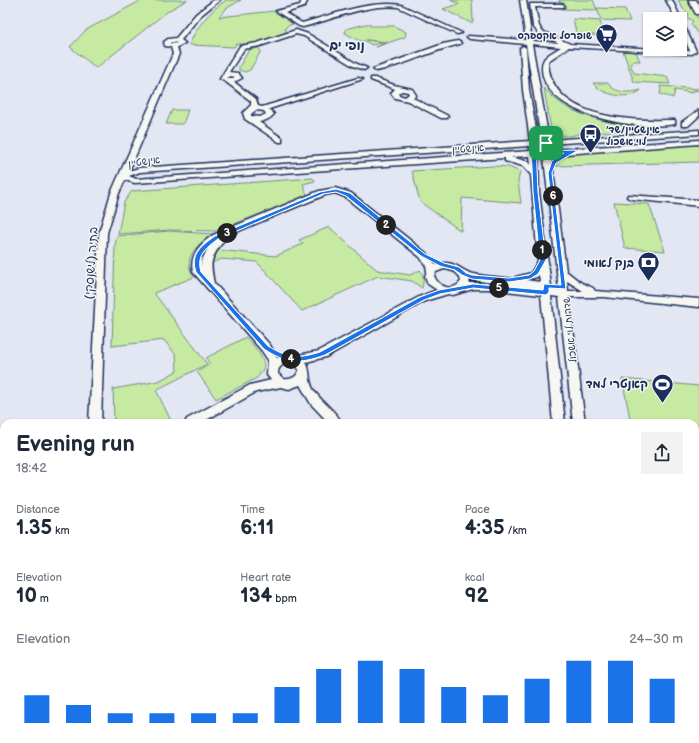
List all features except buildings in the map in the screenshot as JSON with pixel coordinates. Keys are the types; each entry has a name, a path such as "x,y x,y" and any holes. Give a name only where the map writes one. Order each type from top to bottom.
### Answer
{"highway":[{"path":"692,0 699,12"}],"street":[{"name":"בתיה (לישנסקי)","path":"95,419 102,241 108,213 122,176 176,54 176,43 202,11 217,0"},
{"path":"305,0 302,6 280,12 311,29"},
{"path":"372,6 378,0 380,3 388,5"},
{"name":"שדרות לוי אשכול","path":"518,0 525,42 541,111 547,148 563,273 579,419"},
{"name":"שדרות לוי אשכול","path":"523,0 530,120 534,144 535,192 559,419"},
{"path":"669,0 675,12"},
{"path":"315,41 291,29 372,6 397,3 444,28 459,33 470,39 696,53 687,35"},
{"path":"562,6 532,5 536,26 540,32 568,45"},
{"path":"317,22 311,29 309,35 315,41 358,71 379,76 396,89 412,92 413,99 444,116"},
{"path":"444,28 448,39 458,43 466,43 470,39"},
{"path":"271,133 248,118 246,114 255,105 254,100 229,82 223,80 224,76 242,47 258,45 311,29"},
{"path":"379,76 386,67 459,33"},
{"path":"503,41 525,42"},
{"path":"568,45 546,59 545,64 548,80 551,87 558,95 579,108 596,115 633,122 672,122"},
{"path":"230,66 239,85 262,106 265,111 264,125 279,140"},
{"path":"358,71 379,76"},
{"path":"248,118 256,120 265,111 283,103 348,81 358,71"},
{"path":"224,76 236,76"},
{"path":"229,82 234,81 236,76"},
{"path":"250,110 265,111"},
{"path":"541,111 550,132 554,135 570,138 598,139"},
{"path":"685,124 699,112"},
{"path":"488,146 523,138 528,131 530,120"},
{"name":"אינשטיין","path":"122,176 135,181 534,154 547,148 598,139 699,132"},
{"name":"אינשטיין","path":"122,176 139,170 488,146 534,144 547,148 574,151 699,142"},
{"path":"550,173 554,162 567,153 574,151"},
{"path":"474,158 521,161 530,167 535,175"},
{"path":"310,394 275,379 273,360 266,348 209,284 205,272 209,255 216,244 232,231 322,193 333,190 343,192 423,255 431,265 431,275 427,290 422,299"},
{"path":"631,197 698,205"},
{"path":"423,255 472,277 509,280 546,289 699,303"},
{"path":"509,280 528,278 534,275 543,260"},
{"path":"431,275 439,267 448,266"},
{"path":"563,273 577,284 604,294"},
{"path":"459,289 465,284 466,281 464,274"},
{"path":"431,275 434,285 446,291"},
{"path":"198,419 254,388 280,361 308,358 322,354 422,299 446,291 473,286 518,290 546,289"},
{"path":"518,290 534,297 548,311"},
{"path":"564,291 590,290"},
{"path":"266,348 278,355 292,359 301,364 305,384 310,394 332,419"},
{"path":"254,388 298,380 322,354"}],"green space":[{"path":"142,0 187,0 168,11 96,68 70,47 86,30"},
{"path":"226,0 241,0 227,8 219,17 274,11 293,24 287,26 285,29 287,33 256,44 236,44 234,47 189,45 204,20 214,9"},
{"path":"450,0 472,0 473,22 471,23 443,9 459,4"},
{"path":"559,0 593,0 597,10 562,9"},
{"path":"678,0 687,0 699,20 699,36 691,24 693,21 687,18 689,14 683,9"},
{"path":"597,8 625,9 630,21 601,20"},
{"path":"573,19 600,21 604,36 576,32"},
{"path":"370,24 370,26 394,26 406,32 405,37 376,47 387,42 366,40 383,42 372,45 365,41 360,41 345,33 346,29"},
{"path":"258,48 261,51 250,70 245,72 239,70 239,67 249,50"},
{"path":"623,51 636,52 640,61 632,61 633,63 630,64 634,73 667,77 670,84 634,82"},
{"path":"593,83 608,83 614,89 623,92 641,90 630,95 616,95 602,91"},
{"path":"660,86 699,89 699,91 694,90 693,93 675,90 673,98 660,94"},
{"path":"544,88 554,98 576,112 614,123 641,127 642,129 577,134 570,136 559,135 551,129"},
{"path":"172,110 188,110 183,124 166,124"},
{"path":"699,144 699,162 555,166 558,160 578,152"},
{"path":"494,166 509,167 520,172 518,181 521,203 462,198 461,231 420,202 412,171"},
{"path":"313,178 315,181 303,184 307,195 217,231 170,230 118,234 124,202 132,191"},
{"path":"614,202 649,204 665,251 625,248"},
{"path":"329,227 377,270 410,275 420,270 423,278 422,288 412,281 378,276 302,311 257,262 222,259 211,263 217,250 276,256 303,244 299,240"},
{"path":"168,231 214,234 197,247 190,258 190,270 194,277 154,293 207,364 156,390 170,419 114,419 113,389 159,381 177,371 176,355 164,340 112,346 115,245 117,236"},
{"path":"246,337 260,355 264,363 264,368 257,378 216,399 197,372 210,364 206,358"},
{"name":"קאנטרי למד","path":"622,379 699,386 699,419 630,419"}],"place":[{"name":"שופרסל אקספרס","path":"607,54"},
{"name":"אינשטיין/שד׳ לוי אשכול","path":"591,154"},
{"name":"בנק לאומי","path":"649,282"},
{"name":"קאנטרי למד","path":"663,404"}],"district":[{"name":"נופי ים","path":"347,45"}],"route":[{"path":"546,143 547,153 574,151 567,153 554,162 550,173 564,287 546,286 546,292 488,286 473,286 439,292 422,299 322,354 302,360 294,360 271,352 266,348 198,272 196,265 198,254 204,246 216,237 322,193 330,190 339,190 348,194 423,255 432,260 457,269 472,277 509,280 528,278 534,275 543,260 535,192 534,144 546,143"}]}
